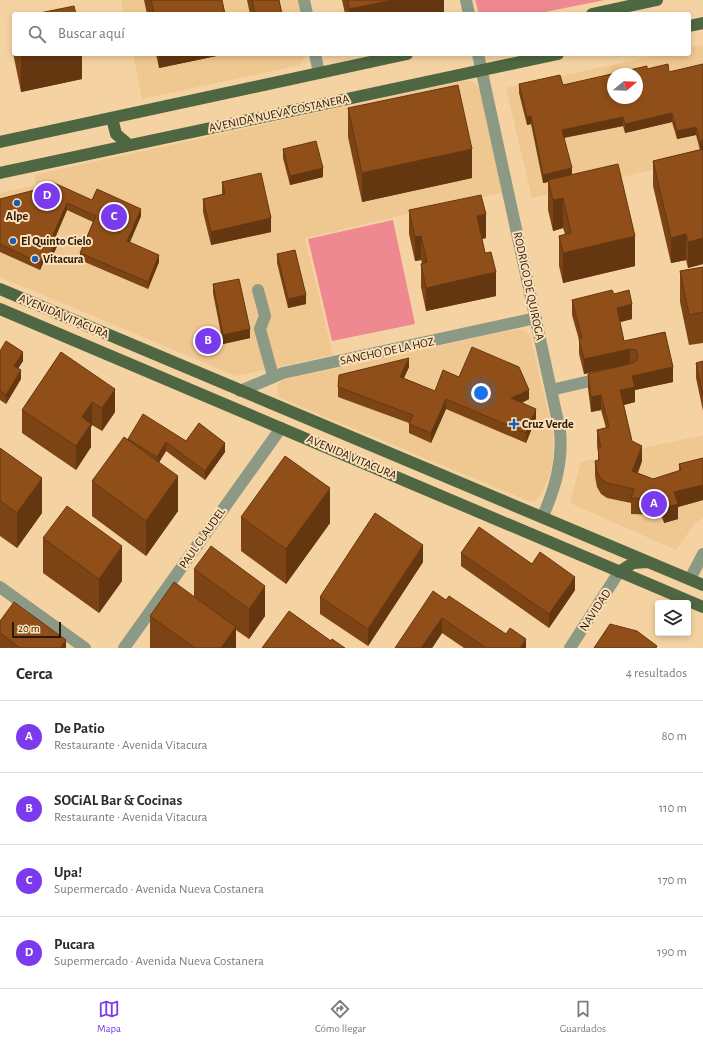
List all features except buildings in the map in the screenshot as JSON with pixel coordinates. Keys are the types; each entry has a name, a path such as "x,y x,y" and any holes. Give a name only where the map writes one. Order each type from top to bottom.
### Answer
{"main road":[{"path":"601,12 657,0"},
{"path":"691,26 703,23"},
{"path":"0,142 398,56"},
{"name":"AVENIDA NUEVA COSTANERA","path":"0,173 548,56"},
{"path":"112,118 116,134 129,145"},
{"name":"AVENIDA VITACURA","path":"0,289 240,391 543,516 703,585"},
{"name":"AVENIDA VITACURA","path":"0,309 619,572 703,606"},
{"path":"619,572 633,563 650,563"}],"street":[{"path":"304,0 307,12"},
{"path":"466,0 469,12"},
{"path":"315,56 319,73"},
{"name":"RODRIGO DE QUIROGA","path":"478,56 536,318 562,448 556,483 543,516"},
{"path":"258,290 265,316 260,329 274,376"},
{"name":"SANCHO DE LA HOZ","path":"240,391 274,376 536,318"},
{"path":"551,390 616,374"},
{"name":"PAUL CLAUDEL","path":"124,648 281,428"},
{"path":"690,579 703,554"},
{"name":"NAVIDAD","path":"570,648 619,572"},
{"path":"0,587 85,648"}],"shaded area":[{"path":"121,0 298,0 301,12 124,12"},
{"path":"475,0 605,0 545,12 478,12"},
{"path":"703,45 703,158 532,198 506,88 653,56 691,56 691,48"},
{"path":"133,56 306,56 300,65 142,99"},
{"path":"463,81 471,81 478,86 482,93 504,192 305,238 333,355 236,376 0,277 0,193 36,185 34,175"},
{"path":"393,220 415,324 332,341 308,239"},
{"path":"518,329 526,331 530,335 553,434 553,456 550,474 542,493 537,499 531,502 280,398 277,394 278,384 283,380"},
{"path":"703,435 703,518 695,523 676,550 570,503 581,462"}],"place":[{"name":"Pucara","path":"47,196"},
{"name":"Alpe","path":"17,203"},
{"name":"Upa!","path":"114,217"},
{"name":"El Quinto Cielo","path":"13,241"},
{"name":"Vitacura","path":"35,259"},
{"name":"SOCiAL Bar & Cocinas","path":"208,341"},
{"name":"Cruz Verde","path":"514,424"},
{"name":"De Patio","path":"654,504"}]}
